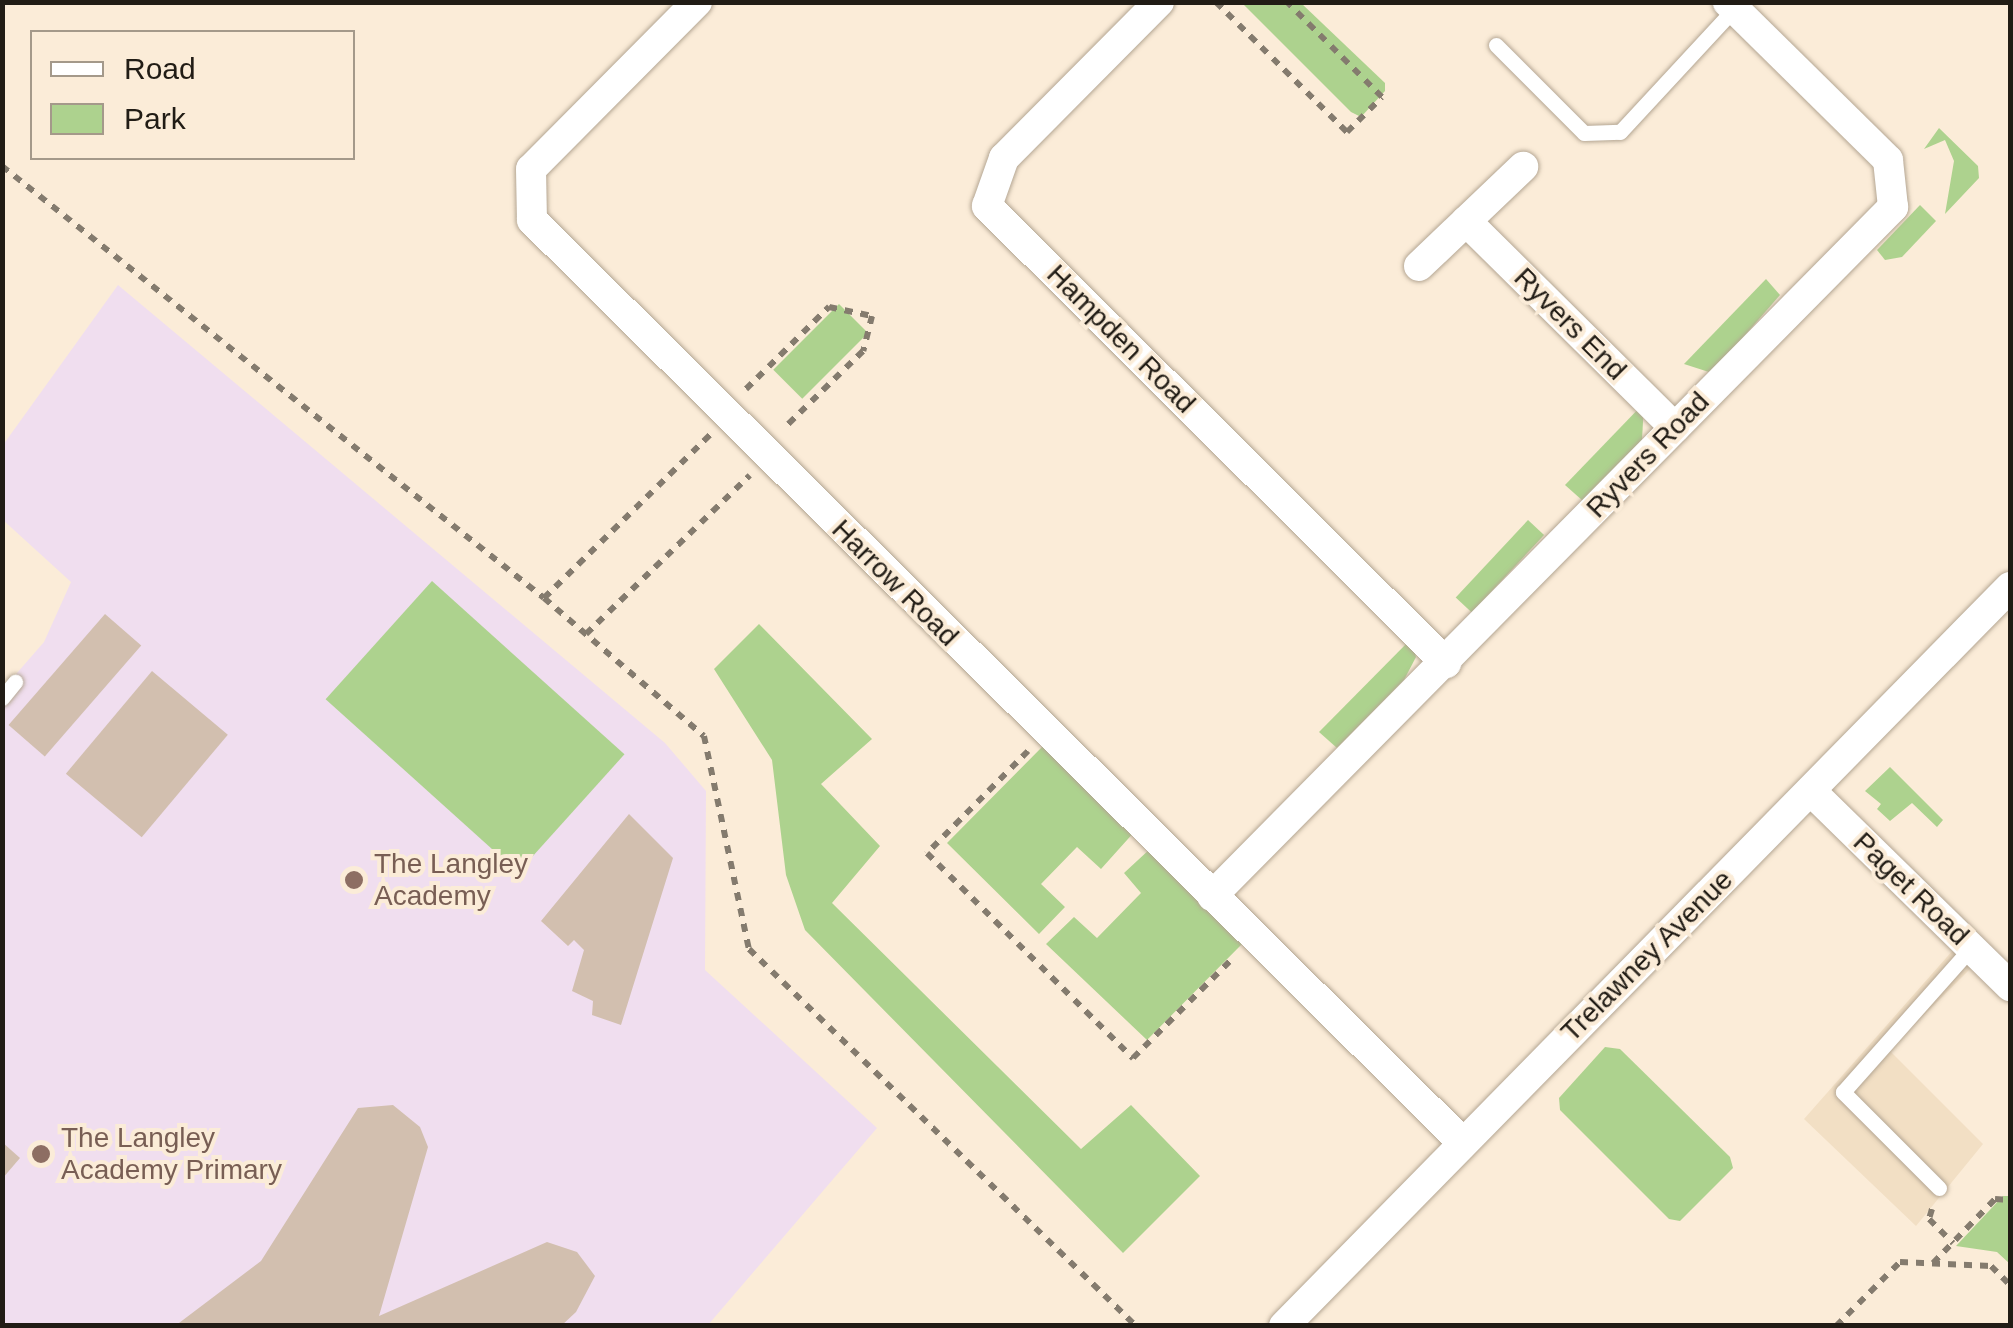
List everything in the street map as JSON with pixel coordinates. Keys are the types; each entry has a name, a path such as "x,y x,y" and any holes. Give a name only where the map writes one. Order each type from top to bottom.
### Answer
{"street":[{"name":"Harrow Road","path":"696,2 531,170 532,220 1462,1144"},
{"name":"Hampden Road","path":"1158,2 1004,158 987,206 1446,663"},
{"name":"Ryvers Road","path":"1212,896 1894,207 1888,160 1731,6"},
{"path":"1419,266 1523,166"},
{"name":"Ryvers End","path":"1466,221 1674,428"},
{"name":"Trelawney Avenue","path":"1286,1325 2010,586"},
{"name":"Paget Road","path":"1810,791 2010,986"}],"lane":[{"path":"1496,45 1584,133 1620,132 1731,6"},
{"path":"2,698 15,682"},
{"path":"1939,1188 1842,1092 1971,948"}],"path":[{"path":"1216,2 1347,132 1382,97 1287,2"},
{"path":"2,166 544,598 704,736 749,950 1136,1326"},
{"path":"544,598 829,307 872,316 863,351 586,634"},
{"path":"1045,733 927,853 1133,1058 1253,938"},
{"path":"1939,1188 1929,1219 1953,1242"},
{"path":"1932,1264 1996,1199 2010,1200"},
{"path":"1836,1326 1900,1262 1991,1266 2010,1285"}],"shaded area":[{"name":"The Langley Academy","path":"118,285 665,743 706,791 705,970 877,1128 708,1325 3,1325 3,689 44,642 71,582 3,520 3,445"},
{"path":"1954,949 1974,965 1889,1050 1983,1144 1916,1226 1804,1119"}],"green space":[{"path":"1242,3 1301,3 1385,83 1385,91 1361,117 1351,112"},
{"path":"1939,128 1978,166 1979,178 1945,214 1954,161 1945,140 1924,149"},
{"path":"1920,205 1936,221 1902,257 1885,260 1877,250"},
{"path":"1766,279 1780,295 1712,373 1684,364"},
{"path":"839,304 868,333 802,399 773,370"},
{"path":"1644,403 1642,440 1583,501 1565,485"},
{"path":"1528,520 1544,535 1472,613 1456,598"},
{"path":"432,581 624,754 518,872 326,699"},
{"path":"759,624 872,739 821,784 880,846 832,903 1081,1149 1131,1105 1200,1176 1123,1253 805,930 786,875 772,760 714,669"},
{"path":"1411,639 1416,657 1404,680 1337,748 1319,732"},
{"path":"1044,745 1136,830 1101,869 1077,847 1041,884 1065,907 1039,934 947,843"},
{"path":"1890,767 1943,820 1937,827 1912,803 1890,821 1877,809 1881,804 1865,791"},
{"path":"1151,848 1242,944 1147,1040 1046,944 1074,917 1097,938 1141,893 1124,873"},
{"path":"1605,1047 1620,1049 1730,1157 1733,1168 1680,1221 1669,1219 1560,1110 1559,1098"},
{"path":"2003,1196 2010,1196 2010,1264 1997,1252 1956,1246"}],"building":[{"path":"105,614 141,645 45,756 9,725"},
{"path":"152,671 228,735 142,837 66,774"},
{"path":"629,814 673,858 621,1025 592,1015 593,1001 572,991 584,950 574,940 568,946 541,921"},
{"path":"393,1105 420,1127 428,1147 379,1316 547,1242 577,1252 595,1276 576,1312 561,1326 175,1326 261,1261 358,1108"},
{"path":"2,1142 20,1158 2,1179"}],"place":[{"name":"The Langley Academy","path":"354,880"},
{"name":"The Langley Academy Primary","path":"41,1154"}]}
